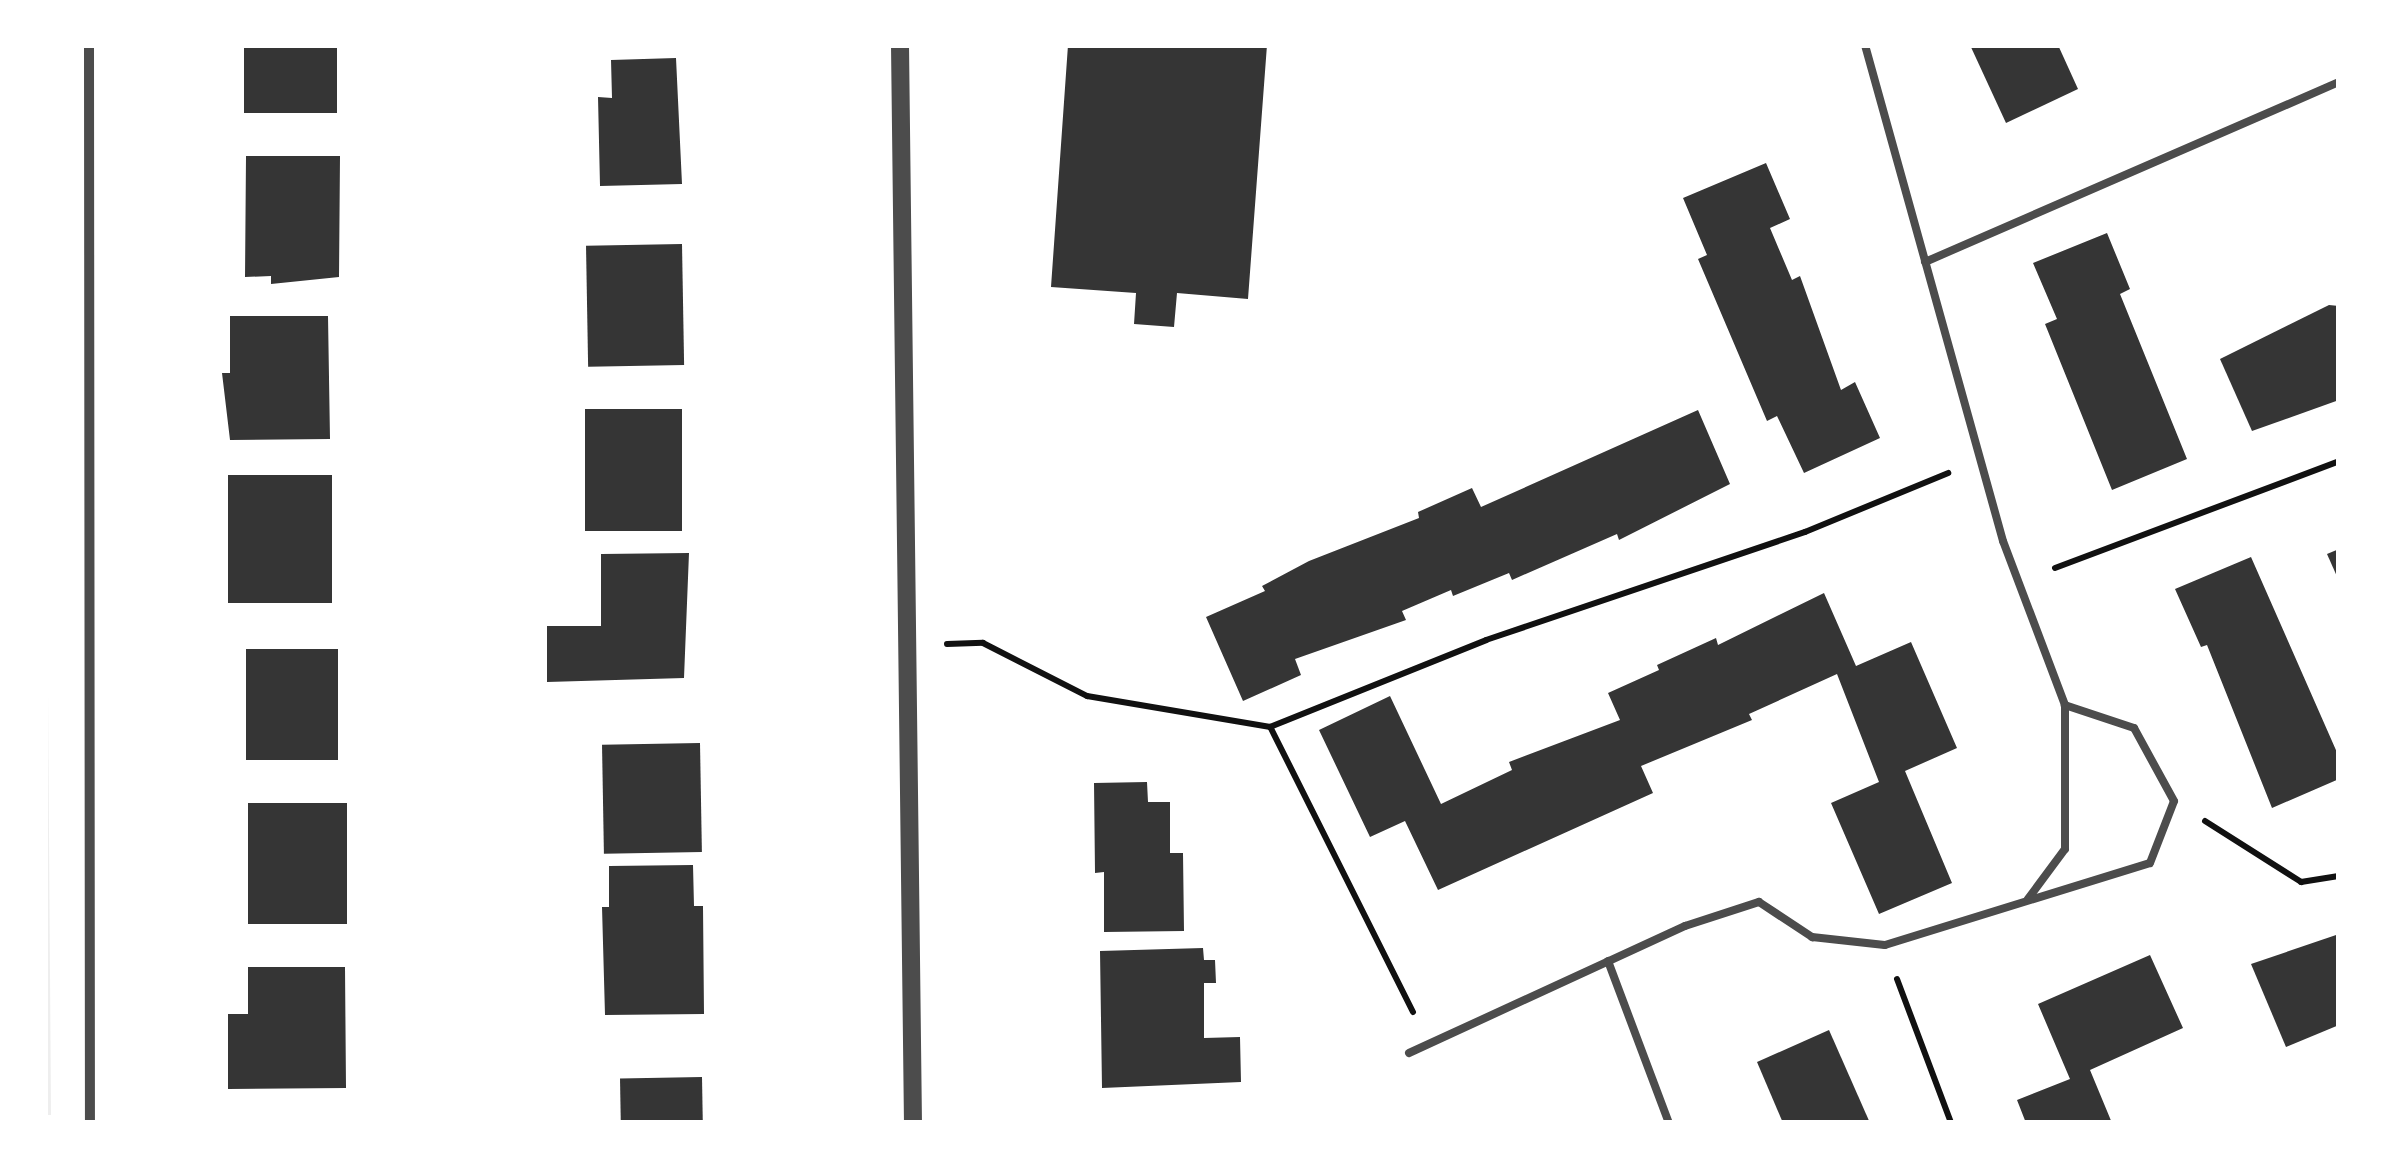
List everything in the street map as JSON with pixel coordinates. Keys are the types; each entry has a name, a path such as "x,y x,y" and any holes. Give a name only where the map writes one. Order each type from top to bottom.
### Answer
{"street":[{"path":"89,45 90,1123"},
{"path":"900,45 913,1123"}],"lane":[{"path":"1865,45 1980,460 2065,705 2065,848 2026,901"},
{"path":"1925,262 2339,82"},
{"path":"1409,1053 1685,926 1759,902 1812,937 1884,945 2150,863 2174,801 2134,728 2065,705"},
{"path":"1608,961 1669,1123"}],"path":[{"path":"907,645 983,644 1088,696 1270,727 1486,640 1805,532 1980,460"},
{"path":"2019,581 2339,461"},
{"path":"1270,727 1429,1044"},
{"path":"2174,801 2300,882 2339,876"},
{"path":"1884,945 1951,1123"}],"shaded area":[{"path":"45,269 51,1115 45,1115"}],"building":[{"path":"244,45 337,45 337,113 244,113"},
{"path":"1068,45 1267,45 1248,299 1177,293 1174,327 1134,324 1136,293 1051,287"},
{"path":"1970,45 2058,45 2078,89 2006,123"},
{"path":"676,58 682,184 600,186 598,97 612,98 611,60"},
{"path":"246,156 340,156 339,277 271,284 271,276 245,277"},
{"path":"1766,163 1790,219 1770,228 1792,280 1800,276 1841,390 1855,382 1880,438 1804,473 1777,416 1767,421 1698,259 1707,255 1683,198"},
{"path":"2107,233 2130,289 2120,294 2187,459 2112,490 2045,324 2057,319 2033,263"},
{"path":"682,244 684,365 588,367 586,246"},
{"path":"2329,305 2339,306 2339,400 2252,431 2220,359"},
{"path":"230,316 328,316 330,439 230,440 222,373 230,373"},
{"path":"585,409 682,409 682,531 585,531"},
{"path":"1698,410 1730,484 1619,540 1617,534 1512,580 1509,573 1453,596 1451,590 1402,611 1406,620 1295,659 1301,675 1243,701 1206,617 1265,591 1262,586 1309,561 1419,518 1418,512 1472,488 1481,507"},
{"path":"228,475 332,475 332,603 228,603"},
{"path":"2339,549 2339,581 2327,554"},
{"path":"689,553 684,678 547,682 547,626 601,626 601,554"},
{"path":"2251,557 2339,757 2339,779 2272,808 2207,645 2201,647 2175,589"},
{"path":"1824,593 1856,666 1911,642 1957,748 1905,771 1952,883 1879,914 1831,803 1879,782 1837,674 1749,714 1752,720 1641,766 1653,793 1438,890 1405,821 1370,837 1319,730 1390,696 1441,804 1512,770 1509,762 1620,720 1608,693 1659,670 1657,665 1716,638 1718,645"},
{"path":"246,649 338,649 338,760 246,760"},
{"path":"700,743 702,852 604,854 602,745"},
{"path":"1147,782 1148,802 1170,802 1170,853 1183,853 1184,931 1104,932 1104,872 1095,873 1094,783"},
{"path":"248,803 347,803 347,924 248,924"},
{"path":"693,865 694,906 703,906 704,1014 605,1015 602,907 609,907 609,866"},
{"path":"2339,934 2339,1025 2286,1047 2251,964"},
{"path":"1203,948 1204,960 1215,960 1216,983 1204,983 1204,1038 1240,1037 1241,1082 1102,1088 1100,951"},
{"path":"2150,955 2183,1028 2090,1070 2112,1123 2026,1123 2017,1100 2070,1079 2038,1004"},
{"path":"248,967 345,967 346,1088 228,1089 228,1014 248,1014"},
{"path":"1829,1030 1870,1123 1783,1123 1757,1062"},
{"path":"702,1077 703,1123 621,1123 620,1078"}]}
